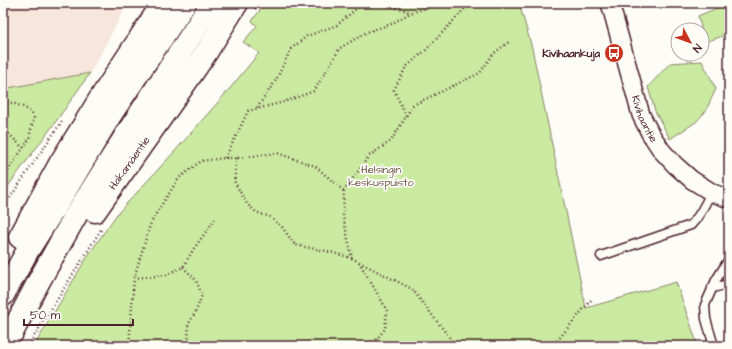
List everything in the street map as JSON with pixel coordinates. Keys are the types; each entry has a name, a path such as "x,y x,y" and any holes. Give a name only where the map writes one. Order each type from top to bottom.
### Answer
{"main road":[{"path":"3,269 61,162 163,3"},
{"name":"Hakamäentie","path":"5,346 40,279 65,209 109,117 185,3"},
{"name":"Hakamäentie","path":"3,295 28,250 65,209 128,132 212,3"},
{"name":"Hakamäentie","path":"19,320 50,284 102,201 191,74 237,3"}],"street":[{"name":"Kivihaantie","path":"610,3 641,114 650,133 662,151 692,180 711,192 729,199"}],"lane":[{"path":"601,256 691,225 695,221 711,192"},
{"path":"714,346 706,319 705,305 716,280 729,259"},
{"path":"712,288 729,284"}],"path":[{"path":"225,158 248,111 284,102 314,91 340,48 367,32 391,24 410,12 442,3"},
{"path":"406,116 394,90 406,67 426,50 470,3"},
{"path":"257,108 276,80 292,49 307,36 337,25 362,4 384,4 410,12"},
{"path":"352,258 342,216 344,191 369,156 391,141 413,105 480,73 493,54 510,41"},
{"path":"3,102 6,101 18,104 29,110 34,119 30,131 30,138 3,178"},
{"path":"3,208 62,121"},
{"path":"3,128 23,148"},
{"path":"129,346 134,278 150,225 179,178 201,161 277,153 315,166 344,191"},
{"path":"237,158 234,181 247,204 256,212 270,217 282,227 296,245 352,258 412,289 456,346"},
{"path":"134,278 166,275 183,267 215,219"},
{"path":"358,262 387,310 385,329 371,346"},
{"path":"183,267 196,280 202,294 196,311 188,325 189,346"},
{"path":"542,346 557,341 591,300"}],"shaded area":[{"path":"3,3 128,3 90,73 3,89"}],"green space":[{"name":"Helsingin keskuspuisto","path":"265,3 519,3 532,48 586,308 676,282 698,346 34,346 89,254 117,214 176,150 259,53 243,42 257,26 252,21"},
{"path":"729,3 729,34 710,40 710,22 700,22 698,16"},
{"path":"702,62 716,89 705,112 696,122 670,139 655,111 648,87 670,63"},
{"path":"90,73 57,120 3,193 3,89"}],"place":[{"name":"Kivihaankuja","path":"614,53"}]}
